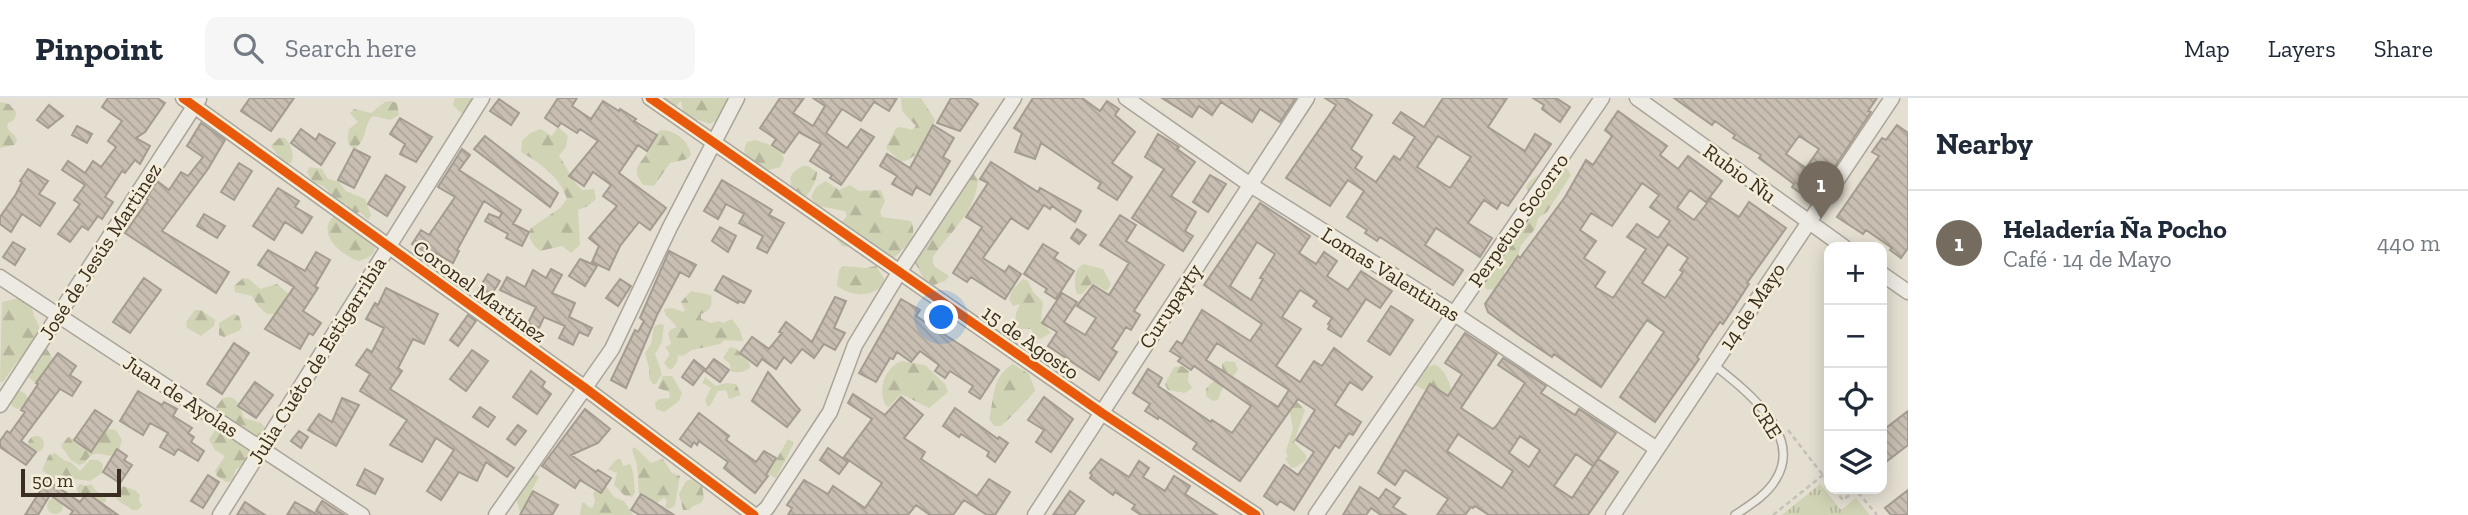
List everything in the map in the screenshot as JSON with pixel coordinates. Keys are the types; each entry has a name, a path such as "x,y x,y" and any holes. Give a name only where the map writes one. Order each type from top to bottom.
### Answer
{"street":[{"name":"Julia Cuéto de Estigarribia","path":"220,515 482,98"},
{"name":"15 de Agosto","path":"650,98 1102,413 1256,515"},
{"path":"496,515 612,349 737,98"},
{"path":"757,515 767,508 830,412 855,345 900,271 1014,98"},
{"name":"Lomas Valentinas","path":"1126,98 1249,184 1453,313 1657,449"},
{"name":"Curupayty","path":"1035,515 1307,98"},
{"name":"Perpetuo Socorro","path":"1316,515 1602,98"},
{"name":"Rubio Ñu","path":"1637,98 1837,242"},
{"name":"14 de Mayo","path":"1613,515 1892,98"},
{"name":"Coronel Martínez","path":"193,101 388,247 757,515"},
{"name":"José de Jesús Martinez","path":"0,405 193,101"},
{"name":"Juan de Ayolas","path":"0,276 362,515"},
{"path":"1887,277 1908,292"}],"lane":[{"name":"CRE","path":"1713,364 1758,403 1781,440 1784,452 1783,464 1772,485 1735,515"}],"path":[{"path":"1773,515 1823,475"},
{"path":"1838,494 1843,500 1851,494"},
{"path":"1859,494 1877,515"}],"green space":[{"path":"455,98 474,98 466,113 461,113 453,105"},
{"path":"664,98 736,98 720,119 710,124 684,115 681,101 674,108 660,101"},
{"path":"901,98 921,98 935,120 918,152 901,162 886,148 896,128 912,130 916,126 902,111"},
{"path":"0,102 9,104 16,112 7,128 17,141 14,145 0,148"},
{"path":"385,102 397,103 399,115 390,120 373,116 361,142 354,149 351,147 348,140 349,129 358,122 350,113 354,109 371,113"},
{"path":"558,127 568,136 566,147 559,156 578,186 582,190 594,189 596,199 578,210 580,245 571,253 562,246 540,251 529,235 531,228 560,208 567,199 554,177 521,152 522,141 530,133 541,129 552,136"},
{"path":"661,130 680,137 691,155 687,159 670,163 654,186 643,185 637,169 654,136"},
{"path":"279,138 285,138 291,147 291,163 286,164 281,160 271,146"},
{"path":"755,140 768,144 783,155 780,167 765,171 748,161 744,150 747,142"},
{"path":"1565,165 1571,175 1547,212 1538,218 1535,229 1521,245 1518,256 1504,272 1505,283 1496,290 1486,289 1483,278 1530,197 1526,187 1538,175"},
{"path":"803,166 817,172 812,188 801,200 791,195 791,175"},
{"path":"310,167 322,169 328,179 339,182 346,191 365,199 371,215 368,220 360,212 350,215 347,204 336,205 326,189 314,183 307,172"},
{"path":"972,171 978,180 972,202 933,257 935,266 949,276 945,281 934,285 924,279 913,259"},
{"path":"826,181 839,190 850,185 859,191 881,190 885,201 880,212 882,217 911,221 913,233 909,243 891,261 842,246 832,233 847,216 845,211 818,206 811,197 816,187"},
{"path":"335,215 375,236 376,245 371,255 359,261 338,249 329,236 328,229 329,222"},
{"path":"1083,264 1103,269 1111,284 1107,291 1092,283 1082,294 1077,294 1075,278"},
{"path":"843,266 876,266 885,280 870,293 856,294 843,290 837,286 839,270"},
{"path":"243,278 249,279 260,289 277,284 290,295 279,314 267,314 252,296 235,292 234,286"},
{"path":"1023,279 1028,281 1033,292 1043,302 1041,321 1051,333 1040,339 1035,337 1031,329 1019,329 1015,325 1020,304 1013,306 1009,299 1013,289"},
{"path":"691,291 711,295 710,307 701,314 701,319 711,323 723,323 732,319 740,330 743,341 724,340 720,344 692,350 683,356 678,355 677,362 669,369 664,363 670,354 665,347 671,343 668,334 670,330 677,327 664,309 673,308 683,312 685,310 681,302"},
{"path":"23,297 31,305 39,326 39,337 34,347 16,363 3,382 0,382 2,302"},
{"path":"195,310 201,310 215,320 214,326 201,336 187,328 186,322"},
{"path":"234,314 239,316 242,327 224,337 219,335 219,323"},
{"path":"664,325 662,342 655,354 662,374 656,384 653,384 649,378 645,353 651,344 654,327"},
{"path":"730,347 737,349 750,364 750,368 742,372 731,372 730,364 723,358"},
{"path":"47,349 54,361 39,380 34,382 27,376"},
{"path":"901,361 925,365 945,384 948,392 929,408 901,394 889,407 886,406 882,393 884,380 895,364"},
{"path":"1226,361 1235,362 1238,370 1222,389 1218,400 1213,401 1206,396 1206,389 1219,376 1222,364"},
{"path":"1013,364 1029,374 1035,390 1001,426 994,426 989,419 997,381"},
{"path":"1437,364 1435,365 1444,372 1449,384 1451,391 1447,395 1432,394 1413,384 1420,369"},
{"path":"1182,366 1189,371 1188,381 1192,388 1185,393 1168,390 1165,384 1174,367"},
{"path":"663,376 672,376 682,393 679,401 664,412 656,409 655,403 659,399 670,398 669,392 658,388"},
{"path":"705,377 716,386 736,384 741,395 729,399 726,390 718,391 710,406 707,406 705,400 711,388 703,383"},
{"path":"15,391 23,391 28,400 26,407 15,409 10,404 10,396"},
{"path":"229,397 237,402 244,418 261,423 265,428 264,434 252,446 254,457 236,469 232,481 226,482 217,476 215,471 225,456 215,450 209,440 215,430 221,427 216,407 223,398"},
{"path":"1297,402 1305,410 1294,442 1306,455 1306,460 1291,468 1285,458 1288,457 1286,451 1293,429 1289,408 1292,403"},
{"path":"110,429 116,430 122,440 119,451 110,456 93,455 79,465 71,460 61,446 68,437 76,440"},
{"path":"36,436 42,438 42,450 36,452 30,450 28,444 30,438"},
{"path":"788,439 793,445 776,478 768,474"},
{"path":"635,447 651,463 663,459 672,473 680,476 675,505 670,509 665,507 667,501 664,498 654,505 639,494 637,465 632,449"},
{"path":"55,453 80,471 90,460 98,460 103,464 102,473 90,481 75,479 58,483 42,470 49,455"},
{"path":"617,459 621,460 623,466 630,464 635,492 632,497 624,495 614,485 617,473 608,469"},
{"path":"534,473 539,477 531,491 531,502 526,512 520,512 515,495"},
{"path":"692,479 702,486 704,498 689,510 683,510 679,494 686,481"},
{"path":"80,484 91,484 96,491 106,496 106,501 101,505 78,493"},
{"path":"1820,484 1824,494 1828,494 1841,510 1856,498 1870,515 1782,515"},
{"path":"123,486 140,495 139,501 142,505 138,510 132,510 116,498"},
{"path":"606,486 614,497 624,501 633,515 580,515 582,503 593,507 593,493"},
{"path":"52,498 58,498 63,506 61,512 52,514 47,509 47,503"}],"building":[{"path":"108,98 157,98 165,103 145,132 136,138 150,146 140,164 135,160 125,173 122,171 105,197 113,202 102,219 98,216 88,230 82,226 70,242 58,234 80,204 74,200 85,185 62,170 68,161 85,173 93,161 101,167 116,147 108,141 122,121 102,107"},
{"path":"250,98 294,98 271,131 241,111"},
{"path":"558,98 577,98 572,106 591,119 603,101 636,119 634,121 657,135 647,151 638,145 619,173 666,208 650,230 639,222 620,246 609,270 592,262 599,246 589,238 617,206 603,196 611,185 593,172 584,186 569,176 598,141 580,129 577,133 561,123 558,127 545,118"},
{"path":"780,98 804,98 793,113 813,126 825,106 813,98 897,98 889,111 874,102 861,121 842,109 826,133 847,148 861,129 874,137 841,185 830,178 832,175 810,161 821,144 799,132 784,153 772,145 776,139 760,128"},
{"path":"951,98 969,98 978,104 960,131 937,123"},
{"path":"1033,98 1082,98 1100,111 1107,101 1119,109 1115,115 1135,132 1112,163 1132,177 1117,200 1098,188 1101,183 1041,143 1035,159 1015,152 1022,133 1014,128"},
{"path":"1162,98 1296,98 1280,122 1260,109 1252,122 1221,102 1212,115 1199,106 1192,117"},
{"path":"1325,98 1346,98 1372,115 1351,149 1362,157 1355,168 1376,182 1394,156 1400,160 1415,137 1393,123 1401,112 1424,127 1443,98 1507,98 1488,127 1525,151 1535,134 1551,144 1508,206 1501,202 1497,209 1484,200 1468,223 1492,238 1480,257 1436,228 1425,245 1463,270 1453,285 1380,237 1377,241 1365,233 1367,230 1347,217 1364,191 1348,180 1330,206 1286,178 1336,105","holes":["1438,136 1471,157 1450,188 1417,167"]},
{"path":"1533,98 1556,98 1570,107 1560,122 1542,109 1544,105"},
{"path":"1674,98 1877,98 1868,111 1871,112 1836,165 1812,196 1806,197 1792,187 1794,184 1759,158 1761,155 1733,138 1735,135 1715,121 1712,125","holes":["1799,136 1819,149 1806,168 1786,154"]},
{"path":"499,99 519,113 511,125 490,111"},
{"path":"49,105 63,116 48,128 37,120"},
{"path":"1618,111 1667,146 1660,155 1678,169 1688,156 1722,181 1706,202 1690,190 1677,208 1694,220 1711,198 1739,217 1749,202 1786,228 1747,283 1749,284 1723,324 1720,322 1707,341 1697,357 1699,359 1655,422 1620,397 1664,332 1647,320 1601,387 1554,354 1552,357 1519,335 1488,312 1485,304 1518,256 1520,258 1565,197 1586,160 1593,165 1612,136 1605,130","holes":["1642,183 1659,195 1650,207 1670,221 1658,238 1637,224 1627,237 1646,249 1613,298 1595,287 1605,272 1584,258 1596,241 1580,230 1591,213 1612,226","1668,244 1688,258 1680,270 1683,272 1665,298 1642,283"]},
{"path":"400,118 432,137 416,162 400,154 405,144 390,134"},
{"path":"201,123 225,140 208,169 162,231 229,272 216,293 125,233 148,200 146,199 157,181 169,190 181,172 188,176 203,157 187,146"},
{"path":"933,125 954,138 943,157 950,161 930,195 916,187 912,195 892,184 897,176 880,166 887,154 910,168"},
{"path":"1897,125 1908,133 1908,248 1901,258 1890,250 1892,248 1887,242 1866,230 1863,234 1837,217 1879,156 1872,152 1882,138 1886,140"},
{"path":"77,126 92,134 87,143 72,135"},
{"path":"301,129 316,140 319,134 335,143 321,165 291,143"},
{"path":"1158,134 1179,147 1177,149 1195,162 1171,196 1196,212 1185,231 1193,236 1183,251 1132,218 1164,169 1145,157"},
{"path":"485,136 558,193 550,207 474,149"},
{"path":"354,149 370,157 354,188 338,180"},
{"path":"462,149 470,155 459,170 521,210 513,224 529,232 522,246 506,238 508,234 485,221 489,214 499,218 502,213 484,201 457,250 459,251 453,263 432,251 430,255 412,244 421,230 429,235 455,197 438,187"},
{"path":"991,162 1038,192 1040,188 1081,211 1075,222 1052,206 1050,209 1044,205 1028,229 1011,218 983,258 1005,272 1009,266 1021,274 1005,299 971,277 967,282 953,273 982,227 966,217 988,183 980,179"},
{"path":"239,163 252,171 234,200 221,192"},
{"path":"28,169 48,181 39,194 55,203 40,226 22,214 11,232 0,224 0,217 16,194"},
{"path":"386,175 405,187 387,216 368,204"},
{"path":"1210,175 1226,184 1208,212 1193,202"},
{"path":"722,180 772,210 769,215 784,223 767,253 757,248 763,236 739,223 744,214 726,204 718,219 704,211"},
{"path":"278,188 299,201 295,207 312,217 302,233 285,222 274,240 253,226"},
{"path":"1260,203 1310,236 1299,253 1316,264 1324,252 1337,261 1327,276 1348,290 1361,271 1392,291 1380,308 1366,299 1341,337 1328,329 1332,318 1313,306 1317,301 1300,290 1282,317 1301,329 1276,366 1300,382 1314,361 1322,366 1334,348 1372,377 1362,390 1350,382 1335,405 1361,422 1353,435 1349,433 1339,448 1335,445 1294,510 1280,501 1277,505 1264,496 1284,465 1298,475 1314,452 1296,440 1315,410 1298,399 1240,481 1193,449 1197,443 1159,417 1158,419 1145,411 1150,404 1133,393 1148,369 1162,378 1158,386 1232,433 1251,406 1194,366 1191,370 1178,361 1181,358 1170,351 1177,341 1182,344 1202,310 1250,341 1262,324 1204,285","holes":["1257,242 1275,254 1260,278 1263,279 1251,300 1230,286","1217,343 1289,390 1278,407 1206,360"]},
{"path":"204,214 225,226 217,238 197,226"},
{"path":"1120,215 1136,225 1126,241 1164,265 1134,311 1140,315 1131,330 1126,327 1112,349 1117,352 1099,380 1048,346 1057,332 1042,323 1062,293 1077,302 1064,322 1085,335 1096,318 1077,306 1093,285 1109,295 1129,263 1100,245"},
{"path":"720,227 736,236 728,252 712,241"},
{"path":"1077,229 1086,235 1079,244 1071,238"},
{"path":"13,242 25,249 15,265 3,257"},
{"path":"1043,244 1058,253 1054,258 1074,271 1056,299 1045,292 1047,289 1024,274"},
{"path":"268,250 305,271 316,252 330,260 315,286 318,288 303,311 321,323 313,335 309,333 300,349 265,329 294,287 258,265"},
{"path":"669,251 696,265 689,277 680,272 657,315 626,388 611,380 635,330 638,332 644,321 640,318"},
{"path":"580,259 597,266 585,286 569,276"},
{"path":"551,269 562,275 552,293 575,303 569,317 592,328 588,336 579,332 573,345 559,338 565,326 544,317 539,328 528,323 536,307 500,290 507,277 525,287 533,270 546,278"},
{"path":"488,274 500,281 490,297 478,290"},
{"path":"723,276 751,291 744,303 738,303 715,290"},
{"path":"144,278 161,290 130,333 113,322"},
{"path":"620,279 631,286 618,306 606,298"},
{"path":"386,288 438,314 424,344 413,339 398,368 402,371 390,389 514,468 507,477 486,462 477,481 459,472 441,500 427,491 454,450 436,438 422,462 390,445 407,420 360,391 370,374 356,365 367,349 372,352 384,328 366,319 375,303 378,305"},
{"path":"835,297 846,301 834,328 845,333 835,350 824,344 814,358 802,349 791,363 784,357 776,369 762,359 757,366 740,353 752,337 769,349 782,333 779,332 786,322 812,342"},
{"path":"901,299 920,310 916,316 999,370 980,399 969,392 973,386 950,371 945,378 935,371 939,365 920,351 911,362 897,352 893,359 890,358 876,382 859,373"},
{"path":"1391,306 1413,320 1390,355 1368,341"},
{"path":"468,315 476,321 458,346 450,340"},
{"path":"1465,333 1497,354 1461,408 1493,429 1525,383 1498,365 1503,358 1546,386 1541,393 1575,415 1579,409 1616,433 1593,466 1576,454 1554,486 1572,498 1598,459 1618,472 1588,515 1489,515 1475,506 1465,515 1437,515 1448,499 1405,470 1395,485 1378,473 1430,384 1448,396 1462,374 1445,363","holes":["1458,434 1513,471 1502,488 1447,451","1520,436 1540,450 1529,467 1509,453"]},
{"path":"234,343 249,353 222,394 207,384"},
{"path":"472,350 488,361 466,391 450,379"},
{"path":"58,353 76,366 70,375 81,382 72,396 60,389 21,441 36,452 26,465 0,447 0,441 7,431 10,433 25,412 21,410 38,384 36,383"},
{"path":"714,359 729,370 720,382 705,371"},
{"path":"694,360 705,369 693,385 682,377"},
{"path":"531,371 545,382 542,387 551,394 537,414 513,397"},
{"path":"768,372 800,410 787,427 752,401"},
{"path":"255,382 273,395 256,418 238,406"},
{"path":"138,391 162,405 164,402 177,409 173,416 192,428 188,433 194,437 191,442 204,451 198,461 178,449 174,455 160,447 168,433 150,423 143,435 120,421"},
{"path":"853,394 885,415 901,397 923,415 904,438 925,452 921,459 977,496 989,479 1010,492 995,515 987,515 964,500 953,515 930,515 916,505 908,515 788,515 792,508 787,505 804,480 828,494 833,486 865,508 882,483 844,457 872,419 848,403"},
{"path":"1044,397 1073,419 1051,452 1036,442 1044,430 1028,420"},
{"path":"342,398 359,405 336,446 308,430 319,414 332,422"},
{"path":"480,407 495,417 488,427 473,417"},
{"path":"955,408 998,439 999,437 1008,443 995,462 987,456 989,452 943,426"},
{"path":"585,409 610,429 598,443 571,455 596,472 598,470 611,478 601,493 580,480 575,488 542,466"},
{"path":"95,410 112,421 91,452 74,440"},
{"path":"1908,411 1908,445 1887,461 1887,431 1887,427"},
{"path":"699,413 729,436 726,440 756,462 764,451 776,458 766,475 768,476 755,493 724,468 728,462 699,441 697,445 694,442 691,447 680,439"},
{"path":"518,425 526,431 515,445 507,439"},
{"path":"299,431 308,437 301,448 291,441"},
{"path":"828,448 848,462 839,474 820,460"},
{"path":"117,449 127,456 124,460 132,465 120,483 103,472"},
{"path":"1101,459 1129,477 1139,461 1149,468 1143,477 1165,491 1174,476 1190,486 1185,494 1217,515 1141,515 1132,509 1135,505 1115,492 1113,495 1090,478 1090,473"},
{"path":"365,469 383,479 375,494 357,485"},
{"path":"208,475 219,482 203,508 191,501"},
{"path":"47,480 80,502 87,493 118,515 70,515 73,511 50,495 38,515 25,515"},
{"path":"1360,487 1379,499 1386,489 1400,498 1393,507 1406,515 1381,515 1371,508 1366,515 1343,515"},
{"path":"1908,490 1908,515 1891,515 1885,508"},
{"path":"533,491 558,505 552,515 520,515"},
{"path":"1070,491 1084,501 1074,515 1053,515"},
{"path":"641,494 674,515 640,515 631,510"},
{"path":"322,501 344,515 322,515 316,511"},
{"path":"245,502 265,515 237,515"},
{"path":"295,502 318,515 287,515"}],"cycle path":[{"path":"183,98 585,388 754,515"},
{"path":"650,98 1102,413 1256,515"}],"place":[{"name":"Heladería Ña Pocho","path":"1821,219"}]}
